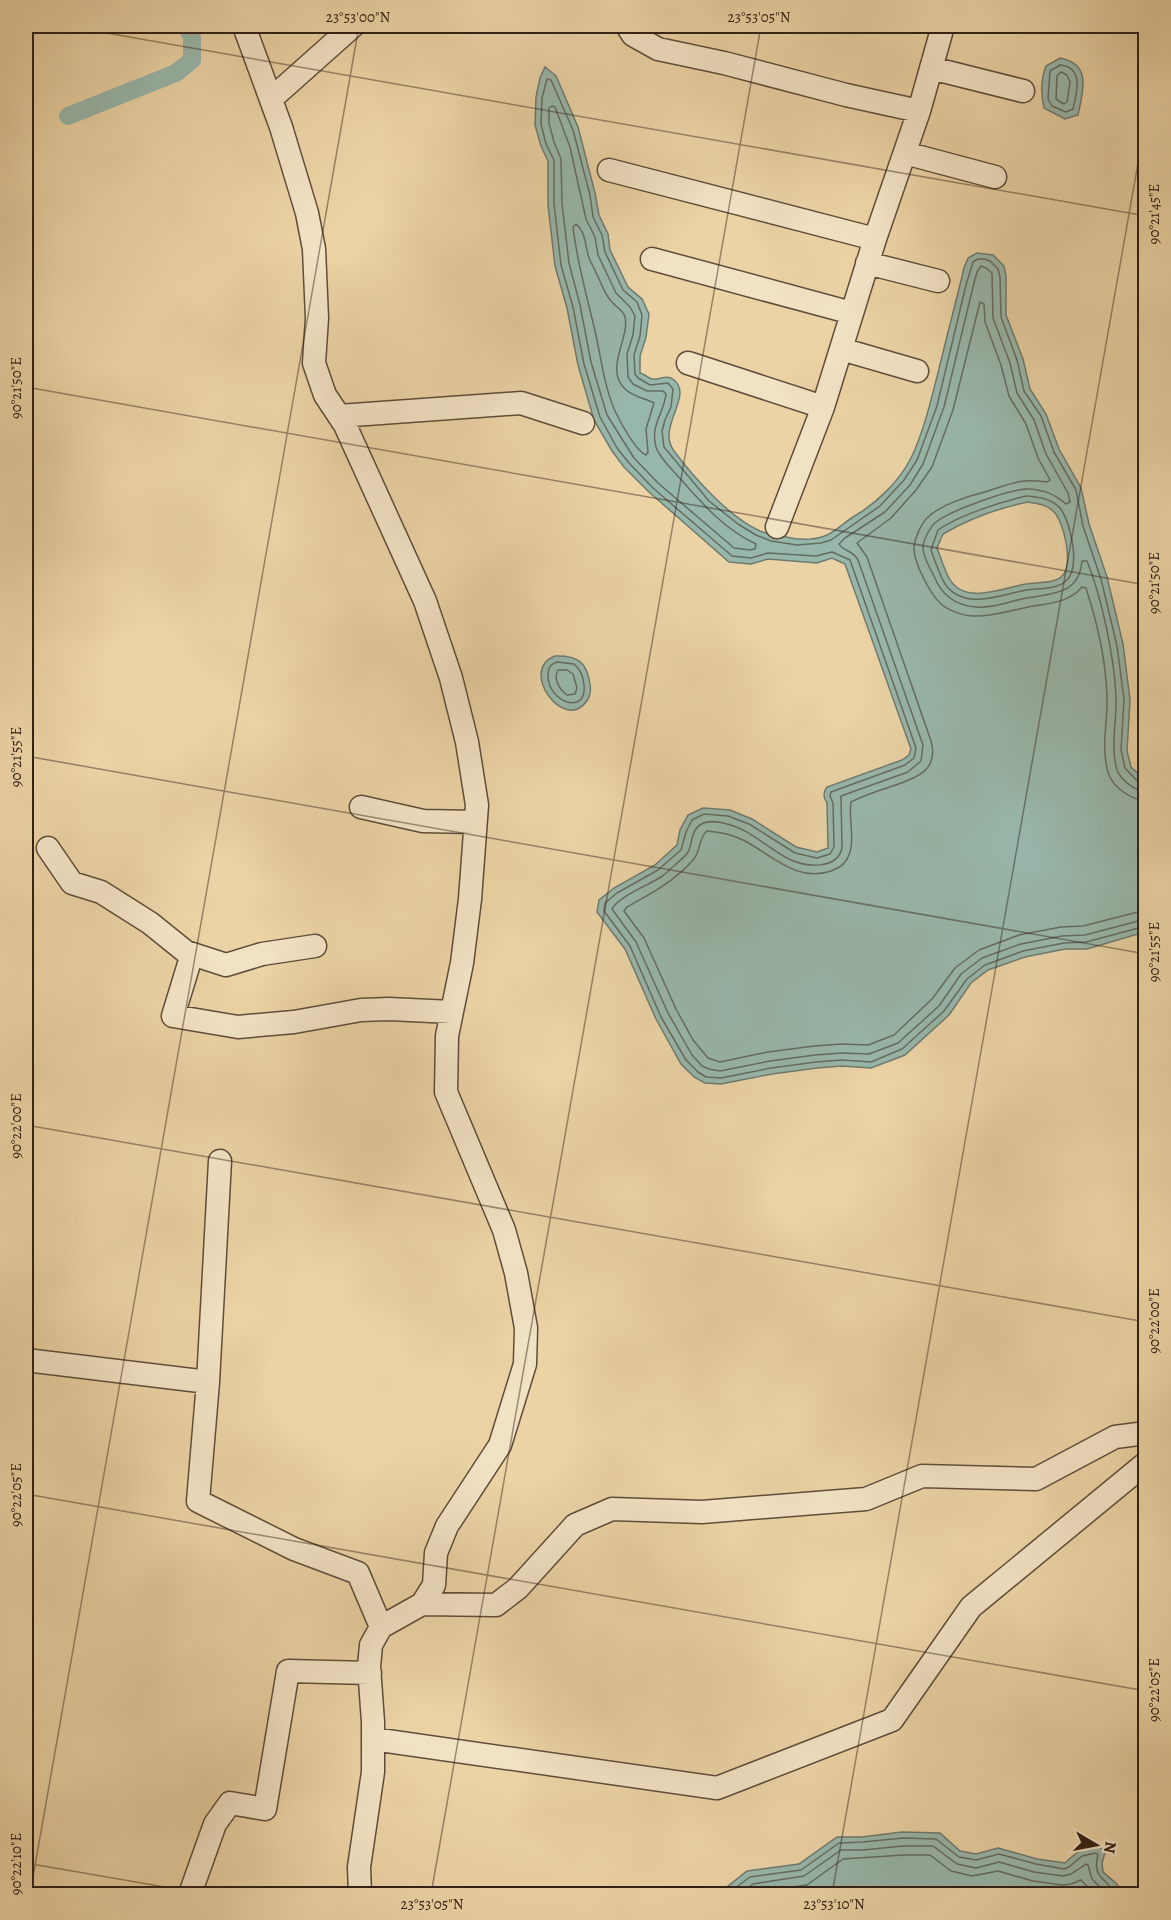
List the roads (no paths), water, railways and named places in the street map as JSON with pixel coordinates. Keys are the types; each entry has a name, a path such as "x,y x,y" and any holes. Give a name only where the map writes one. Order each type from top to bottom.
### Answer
{"street":[{"path":"244,26 271,99 308,213 314,249 317,318 314,363 325,395 345,425 429,612 451,678 467,742 477,805 470,899 462,963 447,1036 446,1092 504,1230 516,1273 526,1328 525,1364 500,1445 447,1526 436,1553 434,1585 422,1604 381,1627 371,1645 373,1773 359,1867 360,1894"},
{"path":"271,99 353,26"},
{"path":"627,26 633,35 658,49 919,111"},
{"path":"777,527 823,408 867,263 919,111 943,26"},
{"path":"931,68 1023,91"},
{"path":"905,153 995,177"},
{"path":"609,170 875,239"},
{"path":"652,259 852,313"},
{"path":"867,263 938,281"},
{"path":"841,349 917,371"},
{"path":"688,363 823,408"},
{"path":"339,416 521,403 583,423"},
{"path":"361,807 423,821 475,822"},
{"path":"48,848 72,883 101,892 150,923 186,952 226,965 262,954 315,946"},
{"path":"192,954 173,1016 238,1027 294,1022 361,1010 452,1012"},
{"path":"220,1161 208,1382 198,1501 294,1549 358,1573 381,1627"},
{"path":"26,1360 208,1382"},
{"path":"422,1604 496,1605 518,1588 575,1525 612,1509 702,1512 866,1499 922,1476 1036,1479 1115,1437 1146,1433"},
{"path":"373,1739 717,1788 892,1720 971,1607 1146,1463"},
{"path":"190,1894 215,1824 231,1803 265,1809 288,1671 370,1673"}],"water":[{"path":"1060,58 1077,66 1083,80 1078,115 1065,119 1044,108 1042,98 1042,82 1046,66"},
{"path":"545,67 556,76 578,127 599,215 608,234 610,250 628,287 642,299 649,314 646,337 640,356 640,373 652,379 671,378 679,387 678,403 669,432 674,451 702,485 725,507 760,531 800,539 823,537 887,491 907,465 921,435 968,258 977,253 993,255 1004,266 1006,315 1023,359 1030,389 1046,414 1059,449 1081,488 1089,524 1107,577 1123,644 1130,700 1127,751 1131,767 1145,780 1145,932 1087,949 1065,949 1025,957 988,970 971,983 949,1015 905,1055 871,1068 842,1066 817,1068 721,1084 705,1083 694,1077 681,1064 656,1019 625,949 597,912 599,900 614,888 655,865 677,845 680,830 688,815 703,808 730,810 752,819 796,847 817,852 828,848 827,803 824,795 827,787 902,760 909,755 911,749 845,564 832,558 817,563 768,559 751,564 729,562 624,467 594,420 578,365 567,308 555,266 548,205 548,161 535,125 536,97","holes":["1028,502 1050,509 1061,524 1067,553 1066,570 1062,576 1050,582 1026,584 984,593 964,591 956,586 947,575 937,548 943,534 973,519"]},
{"path":"555,656 580,661 589,676 590,693 586,702 577,709 567,709 557,704 548,696 543,685 541,673 545,663"},
{"path":"902,1832 940,1833 960,1851 976,1854 998,1848 1037,1859 1065,1863 1085,1849 1100,1847 1105,1853 1102,1863 1103,1872 1117,1884 1122,1894 718,1894 747,1871 799,1864 837,1837 862,1837"}],"waterway":[{"path":"68,116 176,73 192,60 192,37 186,26"}]}
